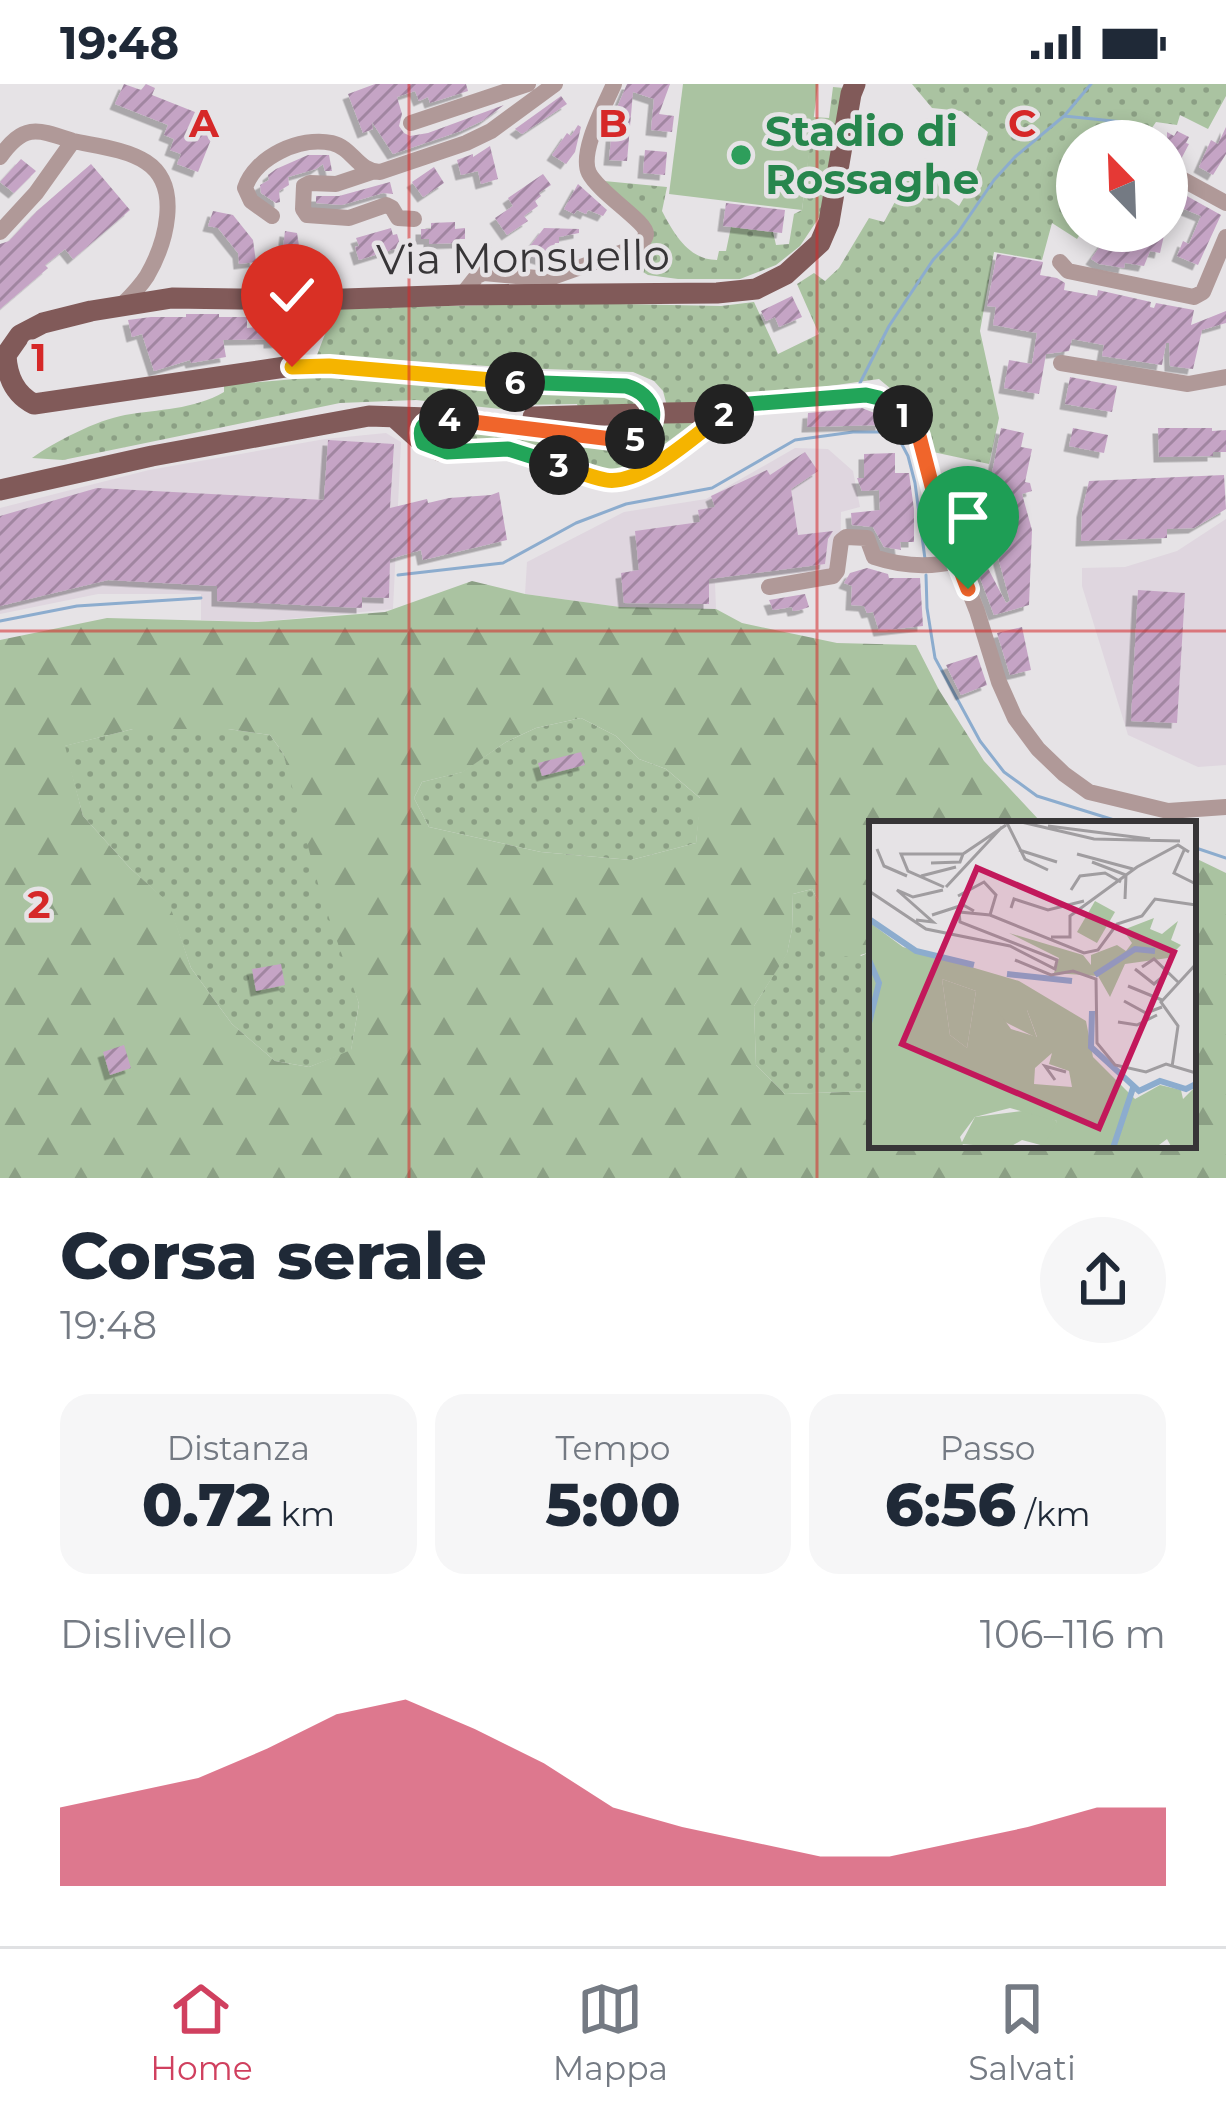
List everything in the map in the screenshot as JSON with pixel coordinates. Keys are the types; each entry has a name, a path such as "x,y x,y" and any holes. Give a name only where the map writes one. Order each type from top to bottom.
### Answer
{"main road":[{"name":"Via Monsuello","path":"0,490 351,418 454,419 628,441 646,433 653,419 650,401 640,390 626,386 541,384 329,366 206,377 34,404 11,383 6,355 20,335 44,323 172,298 316,300 756,289 786,274 820,243 829,222 855,84"},
{"path":"454,419 727,412"},
{"path":"393,417 423,443 447,452 508,449 561,465"},
{"path":"423,443 425,418"}],"street":[{"path":"411,123 528,84"},
{"path":"415,220 398,218 386,205 349,218 307,215 304,186 337,184 466,143 491,131 555,84"},
{"path":"462,295 484,273 547,279 634,248 644,240 643,224 609,199 586,166 614,84"},
{"path":"0,157 22,133 39,130 132,155 162,178 168,200 156,257 142,283 122,305"},
{"path":"0,232 36,193 73,140"},
{"path":"272,216 250,201 245,188 250,173 286,149 332,143 372,172"},
{"path":"1188,182 1226,203"},
{"path":"1060,262 1068,271 1194,297 1203,292 1226,237"},
{"path":"156,257 172,298"},
{"path":"1061,363 1188,384 1226,376"},
{"path":"561,465 605,480 628,479 727,412 749,404 866,395 889,404 919,436 949,563 981,625 1015,718 1038,749 1090,792 1168,811 1226,807"},
{"path":"769,587 833,576 846,537 866,538 874,556 917,566 949,563"}],"shaded area":[{"path":"386,433 401,442 393,609 258,622 201,620 201,594 98,594 0,614 0,508 149,470"},
{"path":"795,448 828,449 853,471 860,507 841,512 840,568 715,583 716,609 620,607 525,594 527,562 624,512 706,499"},
{"path":"1226,519 1226,765 1198,767 1128,735 1082,586 1082,568 1125,567 1177,551"}],"green space":[{"name":"Stadio di Rossaghe","path":"683,84 818,84 802,210 669,194"},
{"path":"912,84 1226,84 1226,96 1208,129 1180,115 1178,120 1056,120 1056,226 1052,223 1042,260 994,252 980,331 999,418 989,464 933,452 915,409 879,379 722,401 642,461 618,471 448,446 434,440 435,433 446,427 625,451 642,449 661,432 668,410 663,391 654,381 633,372 317,355 330,321 327,309 754,302 778,354 819,334 797,284 814,273 825,281 839,268 869,218 884,222 910,174 930,169 943,195 959,206 972,184 988,132 961,111 932,108"},
{"path":"833,87 844,88 822,213 800,246 776,265 740,279 648,275 623,260 649,252 650,235 604,181 667,187 662,211 698,256 717,260 719,251 726,251 731,227 773,232 776,245 789,244 794,214 802,210 813,117 829,118"},
{"path":"343,375 606,392 607,396 634,396 640,405 637,418 624,425 582,419 577,404 517,405 511,410 416,400 340,403 63,460 32,458 102,422 200,402 224,392 224,385"},
{"path":"472,581 525,594 620,607 716,609 742,623 837,643 916,645 984,761 1039,820 1045,821 869,821 869,952 846,956 820,950 819,902 812,889 793,894 787,954 754,1006 756,1065 785,1094 869,1091 869,1148 1196,1148 1196,858 1226,873 1226,1178 0,1178 0,640 107,618 258,622 385,612","holes":["581,718 616,736 639,759 666,769 700,798 696,843 631,860 541,852 429,827 414,798 422,782 463,772 536,728","133,729 228,729 270,735 283,753 321,895 359,1004 351,1050 309,1067 275,1061 232,1024 191,968 169,903 83,816 65,746"]},
{"path":"581,718 616,736 639,759 666,769 701,799 696,843 631,860 541,852 429,827 414,798 422,782 462,772 536,728"},
{"path":"133,729 228,729 270,735 283,753 359,1004 351,1051 309,1067 275,1061 232,1024 191,968 168,903 83,816 64,746"},
{"path":"812,889 861,956 869,952 869,1091 785,1094 756,1065 754,1006 787,953 793,894"}],"building":[{"path":"124,84 141,90 146,84 155,88 152,95 205,116 201,126 214,132 198,172 177,164 181,154 170,150 174,139 164,135 168,125 115,104"},
{"path":"375,84 466,84 468,91 430,103 428,97 419,101 415,91 397,97 402,114 399,126 410,136 504,105 461,131 393,154 372,122 373,129 363,133 348,94"},
{"path":"627,84 670,84 659,114 674,116 672,132 651,130 654,99 633,92 627,161 609,160 613,117"},
{"path":"561,96 567,104 522,134 515,129"},
{"path":"578,125 575,152 566,164 552,155"},
{"path":"1226,127 1226,154 1213,175 1199,167 1211,140 1218,144"},
{"path":"490,146 498,179 481,184 478,171 461,175 457,160"},
{"path":"645,150 667,152 665,175 643,173"},
{"path":"308,155 329,155 332,171 325,171 323,164 288,177 289,185 279,191 280,202 261,193 260,185 269,180 268,175"},
{"path":"21,159 36,171 14,193 0,182"},
{"path":"91,164 130,210 73,259 65,249 0,309 0,244 9,241"},
{"path":"434,167 444,183 423,197 412,182"},
{"path":"543,174 551,185 539,193 538,206 524,216 528,221 507,235 495,218 513,206 508,198"},
{"path":"390,182 393,194 342,205 316,203 316,196 339,196"},
{"path":"578,184 607,210 603,216 564,209"},
{"path":"1188,197 1221,215 1198,265 1177,256 1188,252 1201,216 1188,211"},
{"path":"726,203 785,210 782,233 723,226"},
{"path":"213,211 233,215 253,240 256,262 239,264 238,253 218,228 208,226"},
{"path":"455,222 455,229 465,228 465,239 458,243 429,244 429,239 421,239 421,229 431,229 431,223"},
{"path":"391,228 401,247 359,260 356,238"},
{"path":"544,228 579,229 579,233 559,237 549,262 524,254"},
{"path":"285,231 297,233 300,252 308,251 306,270 281,266"},
{"path":"1096,252 1150,252 1144,266 1125,263 1124,268 1091,259"},
{"path":"997,254 1043,262 1040,275 1065,283 1064,290 1097,296 1098,290 1151,302 1154,308 1156,303 1194,310 1191,325 1226,311 1226,323 1202,330 1193,369 1170,366 1169,343 1162,365 1102,356 1104,345 1072,339 1069,351 1046,354 1039,394 1004,388 1009,360 1032,364 1037,333 993,325 996,307 987,306"},
{"path":"792,296 802,317 779,327 775,317 766,321 761,311"},
{"path":"186,314 247,317 247,328 316,320 317,340 223,340 226,357 190,360 154,371 142,334 132,337 128,320"},
{"path":"1070,377 1117,386 1112,412 1065,404"},
{"path":"862,408 882,416 881,425 807,427 808,413"},
{"path":"1001,428 1024,433 1021,447 1032,449 1025,482 1032,491 1022,494 1032,530 1029,605 994,615 952,513 944,481 956,478 964,492 957,494 964,522 1006,603 1010,601 984,506 996,485 991,478"},
{"path":"1073,428 1108,435 1104,453 1069,446"},
{"path":"1158,428 1226,430 1226,452 1159,457"},
{"path":"328,440 394,444 390,508 499,492 507,540 423,560 421,550 390,559 389,598 362,597 362,608 217,601 217,586 108,580 0,606 0,516 97,488 324,500"},
{"path":"805,452 818,471 791,489 798,535 833,531 825,564 709,579 709,604 624,603 621,573 639,570 635,531 700,522 698,510 715,507 711,496 767,470 770,475"},
{"path":"895,453 895,473 909,473 914,509 914,542 900,542 901,550 884,547 873,527 852,525 851,513 880,510 879,490 862,491 857,478 864,478 864,454"},
{"path":"1224,475 1226,509 1194,528 1167,529 1167,538 1081,541 1089,481"},
{"path":"867,568 889,578 920,578 923,626 879,631 873,612 851,605 852,586 844,583 850,573"},
{"path":"1138,590 1185,593 1177,723 1131,721"},
{"path":"805,594 809,607 800,610 773,610 769,600"},
{"path":"1022,627 1031,670 1010,675 997,633"},
{"path":"977,655 987,685 961,695 946,665"},
{"path":"581,752 585,765 542,776 538,763"},
{"path":"281,964 285,985 256,991 252,969"},
{"path":"124,1045 131,1068 110,1075 103,1052"}],"waterway":[{"path":"1065,115 1091,84"},
{"path":"1059,120 1064,116 1103,120"},
{"path":"860,383 889,326 933,260 994,180 1056,123"},
{"path":"398,575 503,563 576,523 626,504 712,488 795,440 853,432 888,432 899,439 915,483 925,559"},
{"path":"926,575 935,658 980,741 1004,772 1037,796 1117,821"},
{"path":"0,621 77,606 201,598"},
{"path":"1196,848 1226,858"}],"place":[{"name":"Stadio di Rossaghe","path":"741,155"}],"route":[{"path":"292,367 640,390 650,401 653,419 646,433 628,441 454,419 431,418 421,430 423,443 440,451 508,449 610,481 646,470 739,406 866,395 879,398 903,415 919,436 940,517 968,589"}]}
